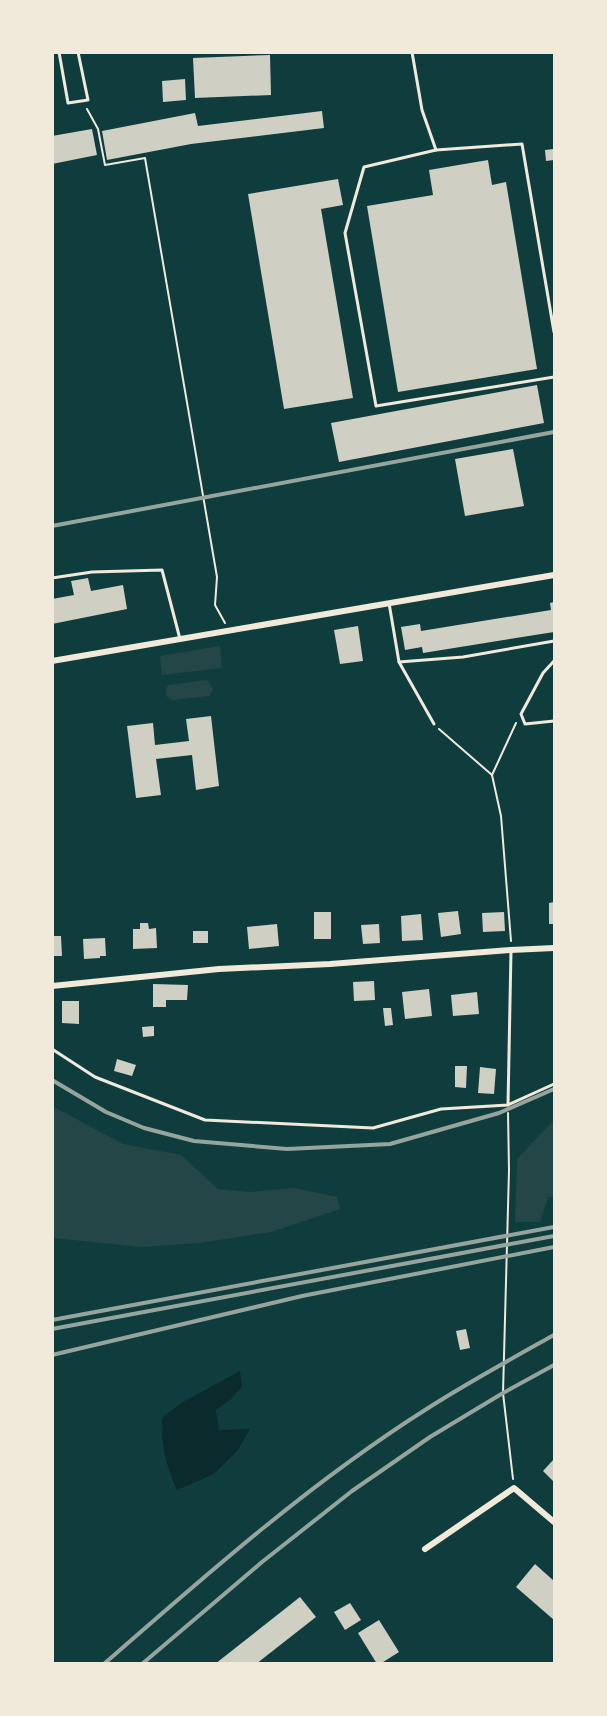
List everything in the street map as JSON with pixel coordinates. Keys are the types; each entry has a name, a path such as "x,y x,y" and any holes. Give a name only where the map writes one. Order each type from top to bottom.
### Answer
{"street":[{"path":"52,661 555,575"},
{"path":"52,986 219,969 330,964 555,948"},
{"path":"425,1549 514,1488 555,1522"}],"lane":[{"path":"59,52 68,103 88,100 78,52"},
{"path":"412,52 422,110 436,150"},
{"path":"555,332 522,144 436,150 364,167 345,233 376,406 555,377"},
{"path":"52,578 92,572 162,570 180,639"},
{"path":"390,603 399,662 434,724"},
{"path":"399,662 463,657 555,641"},
{"path":"555,661 543,673 520,714 525,724 555,721"},
{"path":"508,1105 512,950"},
{"path":"52,1049 94,1077 205,1120 373,1128 441,1109 508,1105 555,1084"}],"path":[{"path":"83,101 98,129 105,165 145,158 217,577 215,605 229,631"},
{"path":"492,775 520,714"},
{"path":"434,724 492,775 501,816 512,950"},
{"path":"508,1105 509,1170 503,1393 514,1488"}],"shaded area":[{"path":"220,646 222,668 162,675 160,656"},
{"path":"207,680 213,688 210,696 173,700 166,696 168,685"},
{"path":"52,1106 123,1144 181,1155 218,1189 249,1192 294,1188 337,1197 340,1209 271,1232 199,1243 141,1247 53,1238"},
{"path":"554,1120 554,1197 548,1197 540,1222 515,1222 517,1159"},
{"path":"240,1371 242,1387 216,1410 219,1430 250,1429 238,1450 214,1474 177,1490 165,1455 162,1418 181,1403"}],"building":[{"path":"270,55 271,95 195,98 193,58"},
{"path":"185,79 186,100 163,102 162,81"},
{"path":"322,111 324,128 191,144 107,160 102,131 195,113 198,126"},
{"path":"92,129 97,155 52,164 52,136"},
{"path":"554,149 554,160 546,161 545,150"},
{"path":"488,160 492,185 506,182 537,369 398,392 367,206 433,195 429,170"},
{"path":"338,179 343,205 321,209 353,398 284,409 248,194"},
{"path":"537,385 544,423 339,462 331,423"},
{"path":"513,449 524,506 465,516 455,459"},
{"path":"88,578 91,591 123,585 127,609 52,624 52,599 74,595 71,581"},
{"path":"554,602 554,632 423,653 422,647 405,650 401,627 420,624 421,631 551,610 550,603"},
{"path":"358,626 363,661 340,664 334,630"},
{"path":"211,716 219,786 196,790 192,755 156,759 161,795 136,798 127,726 153,723 155,745 189,741 186,719"},
{"path":"554,902 554,924 549,924 549,903"},
{"path":"458,911 461,934 441,937 438,913"},
{"path":"314,912 331,912 331,939 314,939"},
{"path":"504,912 505,931 483,932 482,913"},
{"path":"421,914 423,940 402,941 401,916"},
{"path":"140,923 148,923 149,929 156,928 157,948 133,949 133,929 140,929"},
{"path":"277,924 279,946 249,949 247,927"},
{"path":"379,924 380,943 363,944 361,925"},
{"path":"193,931 208,931 208,943 193,943"},
{"path":"52,936 61,936 62,956 52,956"},
{"path":"105,938 106,956 84,959 83,939"},
{"path":"374,981 375,1000 354,1001 353,982"},
{"path":"153,984 188,985 187,1000 166,1000 166,1007 153,1007"},
{"path":"429,989 432,1016 405,1019 402,992"},
{"path":"477,992 479,1014 453,1016 451,995"},
{"path":"62,1001 79,1001 79,1024 62,1023"},
{"path":"383,1008 391,1008 393,1025 385,1026"},
{"path":"154,1026 154,1036 143,1037 142,1027"},
{"path":"117,1059 136,1065 132,1076 114,1071"},
{"path":"455,1066 467,1066 466,1088 455,1087"},
{"path":"480,1067 496,1069 494,1094 478,1093"},
{"path":"466,1329 470,1348 460,1350 456,1331"},
{"path":"554,1459 554,1482 543,1471"},
{"path":"535,1564 554,1581 554,1620 516,1587"},
{"path":"300,1597 316,1617 256,1664 215,1664"},
{"path":"350,1603 361,1620 345,1630 334,1612"},
{"path":"379,1620 399,1652 377,1664 358,1633"}],"railway":[{"path":"52,526 554,432"},
{"path":"52,1080 106,1112 144,1128 194,1141 287,1149 390,1144 499,1113 554,1089"},
{"path":"52,1320 554,1227"},
{"path":"52,1329 554,1236"},
{"path":"52,1355 302,1296 554,1247"},
{"path":"104,1664 260,1531 382,1438 489,1371 554,1335"},
{"path":"142,1664 262,1562 352,1491 430,1437 554,1365"}]}
